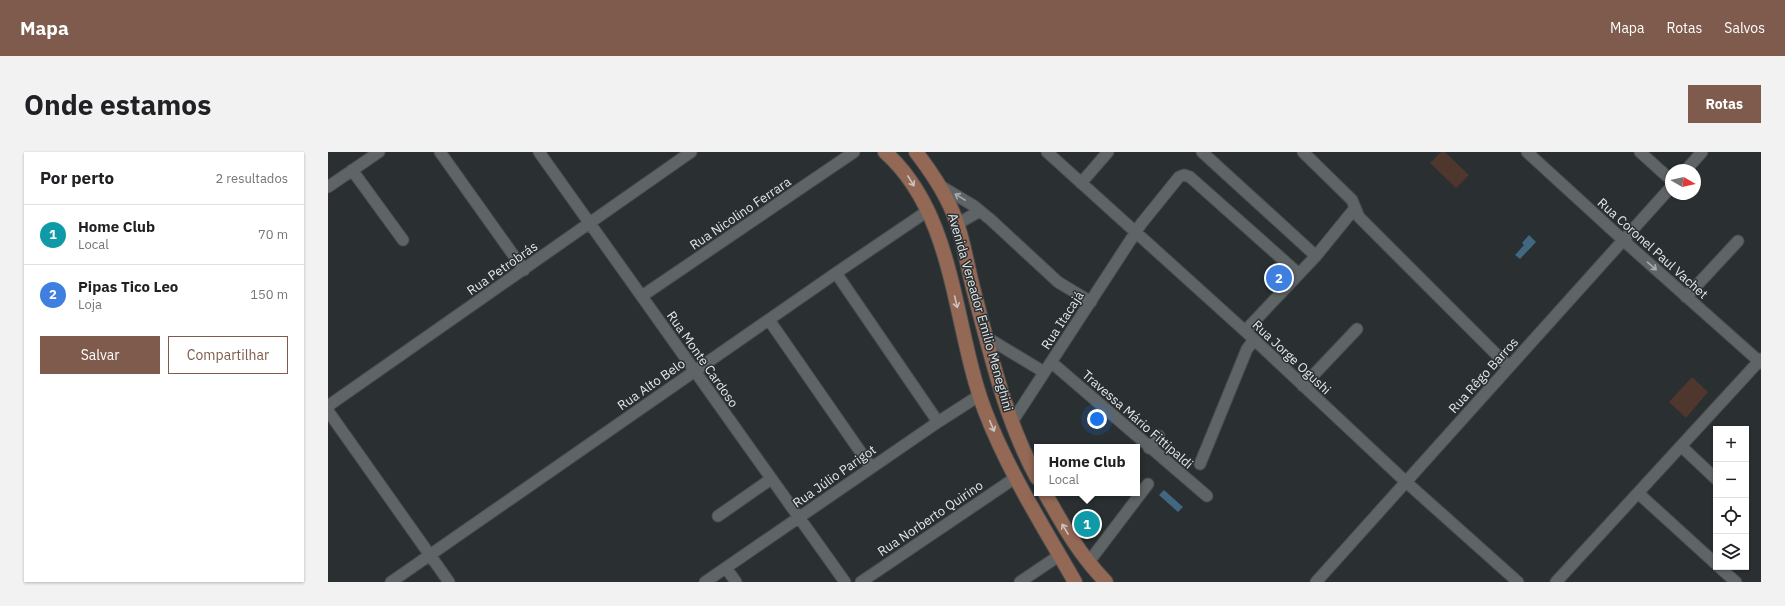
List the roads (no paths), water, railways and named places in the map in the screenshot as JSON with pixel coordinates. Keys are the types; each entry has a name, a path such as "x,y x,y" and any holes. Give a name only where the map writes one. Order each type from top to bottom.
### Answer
{"main road":[{"name":"Avenida Vereador Emílio Meneghini","path":"885,152 909,176 929,210 950,276 967,349 985,410 1015,478 1075,582"},
{"name":"Avenida Vereador Emílio Meneghini","path":"916,152 939,185 957,224 986,337 1012,422 1034,471"},
{"path":"1047,496 1077,548 1088,563 1106,582"}],"street":[{"path":"328,187 379,152"},
{"path":"440,152 524,270"},
{"name":"Rua Monte Cardoso","path":"539,152 845,582"},
{"name":"Rua Petrobrás","path":"328,406 691,152"},
{"name":"Rua Nicolino Ferrara","path":"642,296 854,152"},
{"name":"Rua Jorge Ogushi","path":"1047,152 1254,340 1406,482 1518,582"},
{"path":"1081,183 1108,152"},
{"path":"1202,152 1316,256"},
{"path":"1303,152 1352,200 1359,217 1509,367"},
{"name":"Rua Coronel Paul Vachet","path":"1528,152 1686,297 1760,361"},
{"path":"1640,152 1665,175"},
{"path":"1691,164 1702,152"},
{"path":"352,170 403,240"},
{"name":"Rua Itacajá","path":"1012,422 1136,233 1179,177 1187,175 1299,274"},
{"path":"939,185 980,211 1058,282 1090,302"},
{"name":"Rua Rêgo Barros","path":"1316,582 1665,194"},
{"path":"1245,332 1316,256 1355,208"},
{"name":"Rua Alto Belo","path":"391,582 929,210"},
{"path":"957,224 980,211"},
{"path":"1686,297 1738,240"},
{"path":"836,273 938,422"},
{"path":"769,320 871,468"},
{"path":"1303,386 1357,328"},
{"path":"986,337 1044,372"},
{"path":"1200,464 1247,349 1254,340"},
{"path":"1556,582 1760,361"},
{"name":"Travessa Mário Fittipaldi","path":"1051,362 1149,448 1207,496"},
{"name":"Rua Júlio Parigot","path":"705,582 938,422 980,395"},
{"path":"328,411 449,582"},
{"path":"1149,448 1159,436"},
{"path":"1681,446 1713,476"},
{"name":"Rua Norberto Quirino","path":"861,582 1015,478"},
{"path":"718,516 771,479"},
{"path":"1140,495 1148,484"},
{"path":"1638,493 1713,561"},
{"path":"1088,563 1139,496"},
{"path":"1020,582 1060,555"},
{"path":"726,568 736,582"},
{"path":"1722,570 1736,582"}],"water":[{"path":"1529,235 1536,242 1520,259 1515,255 1524,245 1522,243"},
{"path":"1164,490 1183,507 1178,512 1159,495"}],"place":[{"name":"Pipas Tico Leo","path":"1279,278"},
{"name":"Home Club","path":"1087,524"}]}
